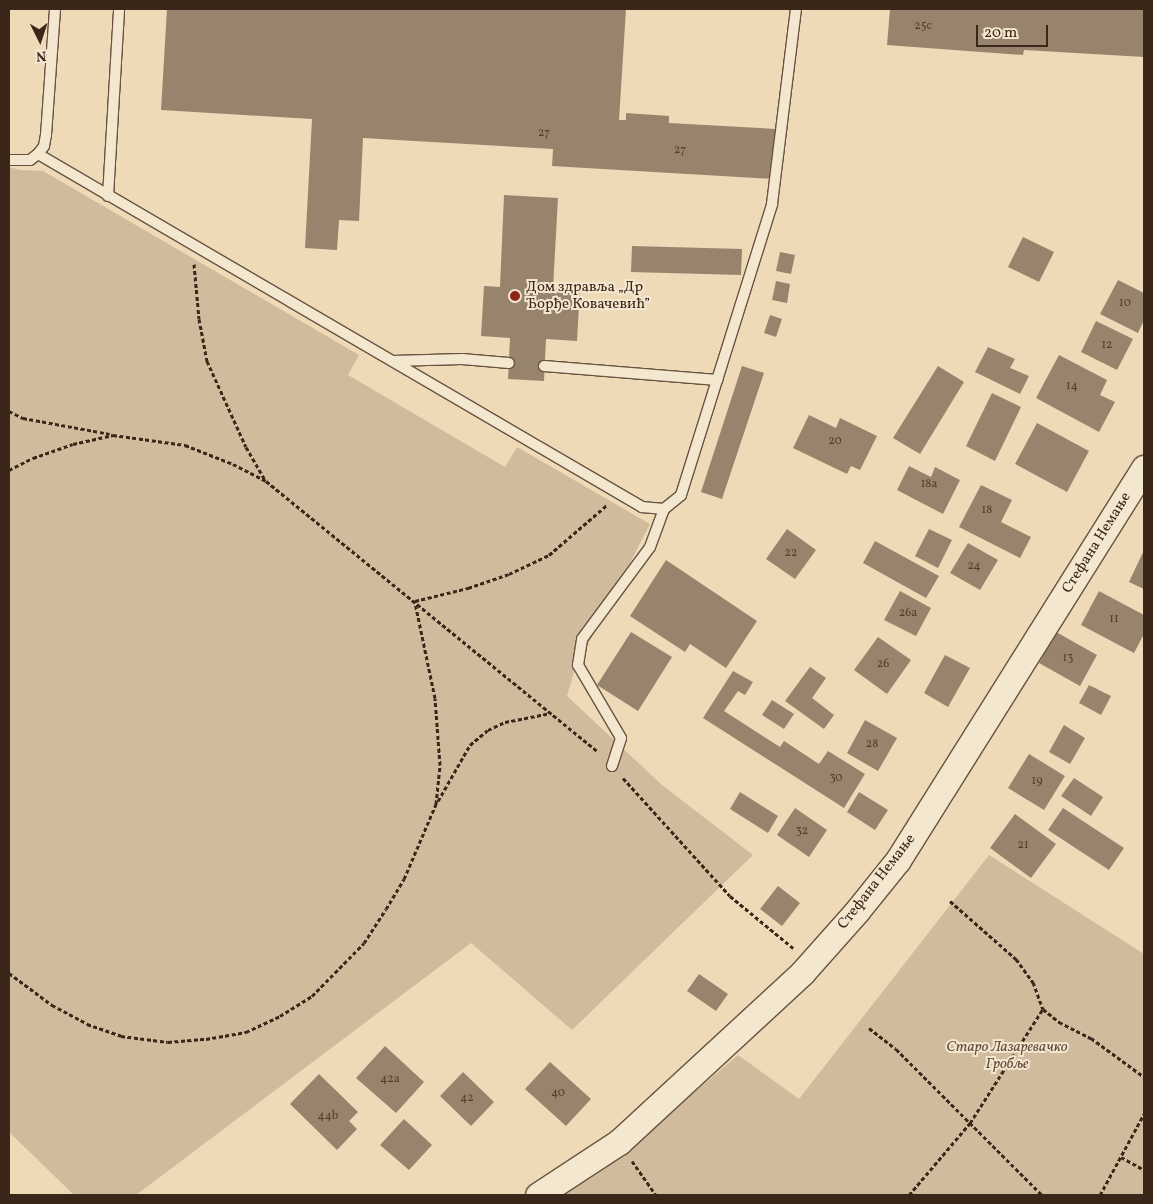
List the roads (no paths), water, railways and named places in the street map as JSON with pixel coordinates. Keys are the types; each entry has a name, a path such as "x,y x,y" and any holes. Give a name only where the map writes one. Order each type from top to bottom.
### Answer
{"street":[{"name":"Стефана Немање","path":"538,1195 619,1142 802,974 857,911 898,860 1144,468"}],"lane":[{"path":"9,160 30,160 44,146 55,9"},
{"path":"108,196 118,9"},
{"path":"612,766 621,738 578,665 582,639 650,547 664,509 682,496 772,204 796,9"},
{"path":"38,154 642,508 664,509"},
{"path":"391,361 462,359 509,363"},
{"path":"544,366 717,380"}],"place":[{"name":"Дом здравља „Др Ђорђе Ковачевић”","path":"515,296"}],"park label":[{"name":"Старо Лазаревачко Гробље","path":"1007,1056"}]}
